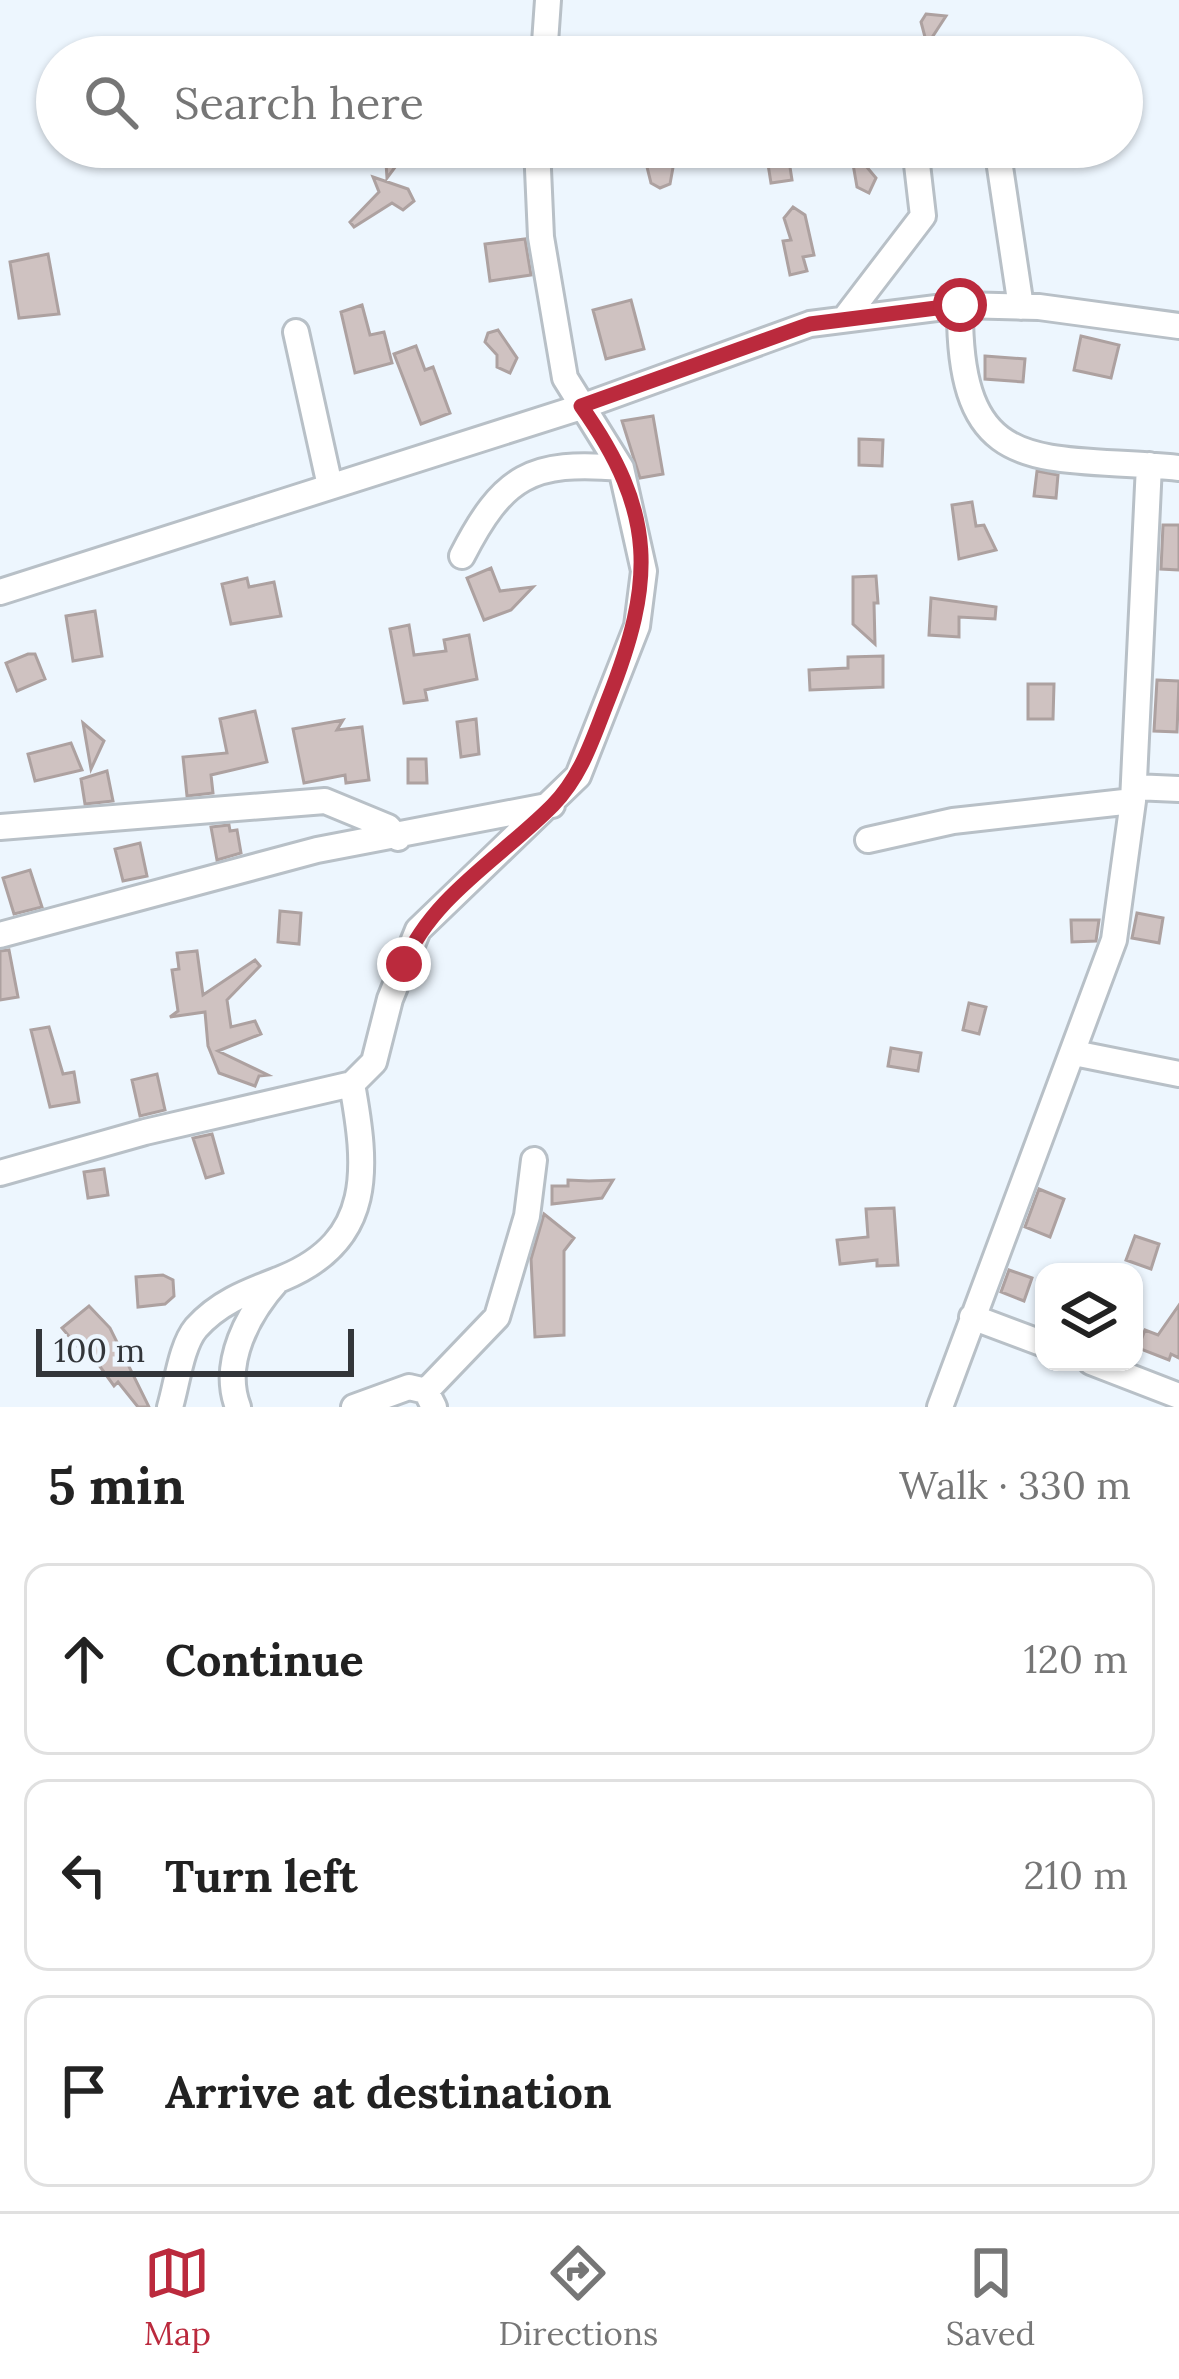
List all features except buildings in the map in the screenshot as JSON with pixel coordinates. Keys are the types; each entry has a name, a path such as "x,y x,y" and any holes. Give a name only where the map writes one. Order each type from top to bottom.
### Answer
{"street":[{"path":"545,36 548,0"},
{"path":"0,1173 145,1132 352,1084 374,1062 390,999 418,929 554,804 578,776 637,626 644,571 621,469 565,378 544,255 538,168"},
{"path":"845,318 923,216 917,168"},
{"path":"1000,168 1022,307"},
{"path":"960,305 960,348 975,413 998,442 1050,460 1179,468"},
{"path":"0,592 581,406 810,324 960,305 1022,307 1179,326"},
{"path":"296,332 330,487"},
{"path":"462,556 486,508 516,478 569,464 621,469"},
{"path":"940,1407 1114,940 1134,794 1149,465"},
{"path":"868,841 953,821 1179,789"},
{"path":"0,827 325,801 388,827 398,838"},
{"path":"0,935 317,850 398,838 554,804"},
{"path":"1075,1054 1179,1074"},
{"path":"238,1407 231,1373 235,1353 261,1301 276,1281 313,1265 356,1216 365,1154 352,1084"},
{"path":"354,1407 409,1387 430,1399 497,1317 526,1216 534,1160"},
{"path":"170,1407 192,1332 223,1302 313,1265"},
{"path":"972,1316 1035,1340"},
{"path":"1114,1371 1179,1396"}],"route":[{"path":"404,964 418,929 554,804 578,776 637,626 644,571 635,517 618,457 581,406 810,324 960,305"}]}
